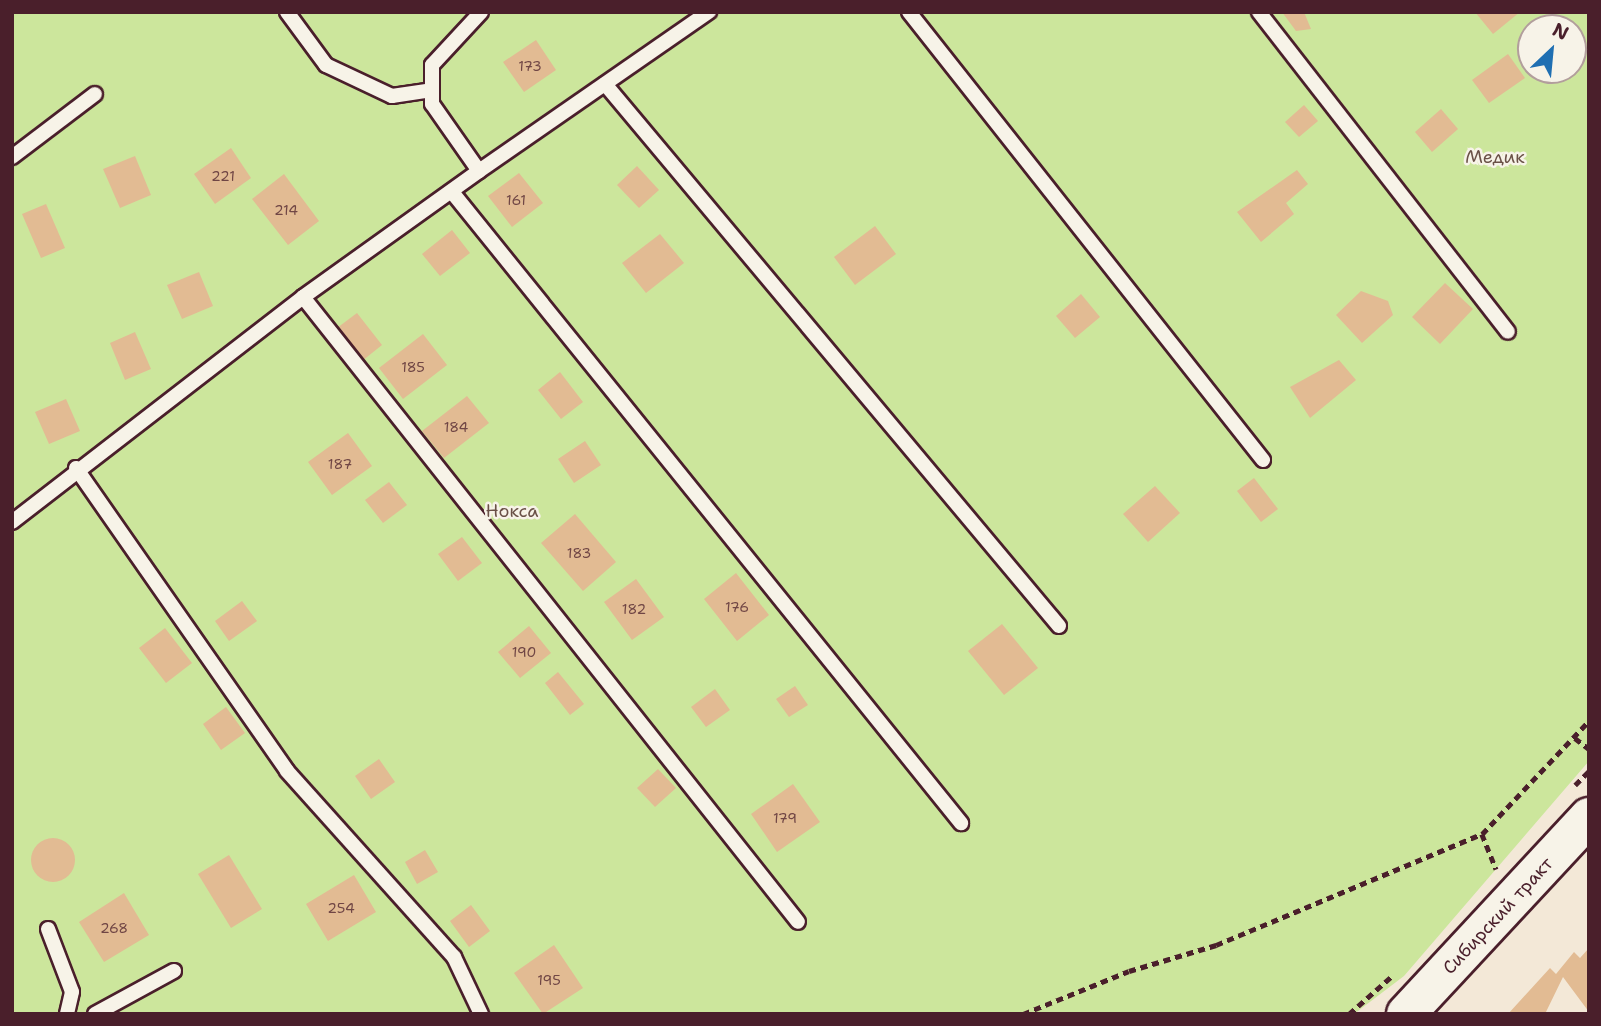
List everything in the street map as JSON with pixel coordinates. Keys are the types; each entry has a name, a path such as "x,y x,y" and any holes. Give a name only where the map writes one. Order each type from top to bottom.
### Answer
{"main road":[{"name":"Сибирский тракт","path":"1406,1014 1589,817"}],"lane":[{"path":"286,12 326,65 392,96 432,90"},
{"path":"479,171 432,104 432,65 481,12"},
{"path":"12,522 76,468 303,297 709,12"},
{"path":"909,12 1264,460"},
{"path":"1259,12 1508,332"},
{"path":"606,84 1059,626"},
{"path":"12,158 95,94"},
{"path":"452,192 961,823"},
{"path":"303,297 798,922"},
{"path":"76,468 287,771 454,957 481,1014"},
{"path":"48,929 72,992 67,1014"},
{"path":"96,1014 174,971"}],"path":[{"path":"1023,1014 1107,979 1216,945 1482,834 1589,721"},
{"path":"1575,738 1589,749"},
{"path":"1482,834 1496,869"}],"green space":[{"name":"Нокса","path":"12,12 1589,12 1589,761 1404,976 1354,1014 12,1014"}],"building":[{"path":"1282,12 1304,12 1311,29 1296,31"},
{"path":"1475,12 1520,12 1517,14 1493,34"},
{"path":"536,40 556,70 524,92 503,62"},
{"path":"1508,54 1517,67 1517,84 1489,103 1472,80"},
{"path":"1304,105 1318,121 1299,137 1285,122"},
{"path":"1441,109 1458,129 1432,152 1415,132"},
{"path":"231,148 251,178 215,204 194,174"},
{"path":"135,156 151,195 120,208 103,169"},
{"path":"637,166 659,190 639,208 617,185"},
{"path":"1297,170 1308,184 1286,203 1294,214 1261,242 1237,212"},
{"path":"519,173 543,203 512,227 488,196"},
{"path":"284,174 319,221 288,245 252,199"},
{"path":"46,204 65,248 41,258 22,214"},
{"path":"875,226 896,254 855,285 834,257"},
{"path":"452,230 470,253 440,276 422,254"},
{"path":"660,234 684,263 646,293 622,263"},
{"path":"199,272 213,306 182,319 167,285"},
{"path":"1445,283 1473,309 1440,344 1412,317"},
{"path":"1361,291 1388,301 1393,315 1362,343 1336,315"},
{"path":"1081,294 1100,317 1075,338 1056,316"},
{"path":"357,313 382,345 362,361 337,328"},
{"path":"135,332 151,369 125,380 110,343"},
{"path":"423,334 447,365 403,399 379,368"},
{"path":"1339,360 1356,380 1310,418 1290,387"},
{"path":"560,372 583,402 561,419 538,390"},
{"path":"467,396 489,423 444,458 422,431"},
{"path":"66,399 80,431 49,444 35,412"},
{"path":"348,433 372,466 332,495 308,462"},
{"path":"585,441 601,465 574,483 558,459"},
{"path":"1254,478 1278,509 1261,522 1237,491"},
{"path":"389,482 407,505 383,523 365,500"},
{"path":"1155,486 1180,513 1148,542 1123,514"},
{"path":"575,514 616,562 583,591 541,543"},
{"path":"462,537 482,563 458,581 438,554"},
{"path":"736,573 769,615 737,641 704,599"},
{"path":"636,579 664,617 632,640 604,602"},
{"path":"242,601 257,621 229,641 215,621"},
{"path":"1002,624 1038,668 1004,695 968,651"},
{"path":"529,626 551,653 520,678 498,652"},
{"path":"165,628 192,663 166,683 139,648"},
{"path":"558,672 584,704 570,715 545,683"},
{"path":"795,686 808,705 789,717 776,699"},
{"path":"715,689 730,710 706,727 691,707"},
{"path":"226,707 245,733 221,750 203,724"},
{"path":"379,759 395,782 371,799 355,776"},
{"path":"658,769 676,788 655,807 637,788"},
{"path":"793,784 820,822 777,852 751,814"},
{"path":"53,838 62,839 69,844 74,851 74,869 69,876 62,881 53,882 44,881 37,876 32,869 31,860 32,851 37,844 44,839"},
{"path":"425,850 438,872 417,884 405,862"},
{"path":"229,855 262,909 231,928 198,874"},
{"path":"354,875 376,912 328,941 306,904"},
{"path":"124,893 149,935 104,962 79,922"},
{"path":"471,905 490,931 469,947 450,921"},
{"path":"554,945 583,988 543,1014 514,973"},
{"path":"1589,948 1589,1012 1563,977 1545,1014 1508,1014 1550,968 1556,974 1574,952 1580,958"}],"park label":[{"name":"Медик","path":"1495,157"}]}
